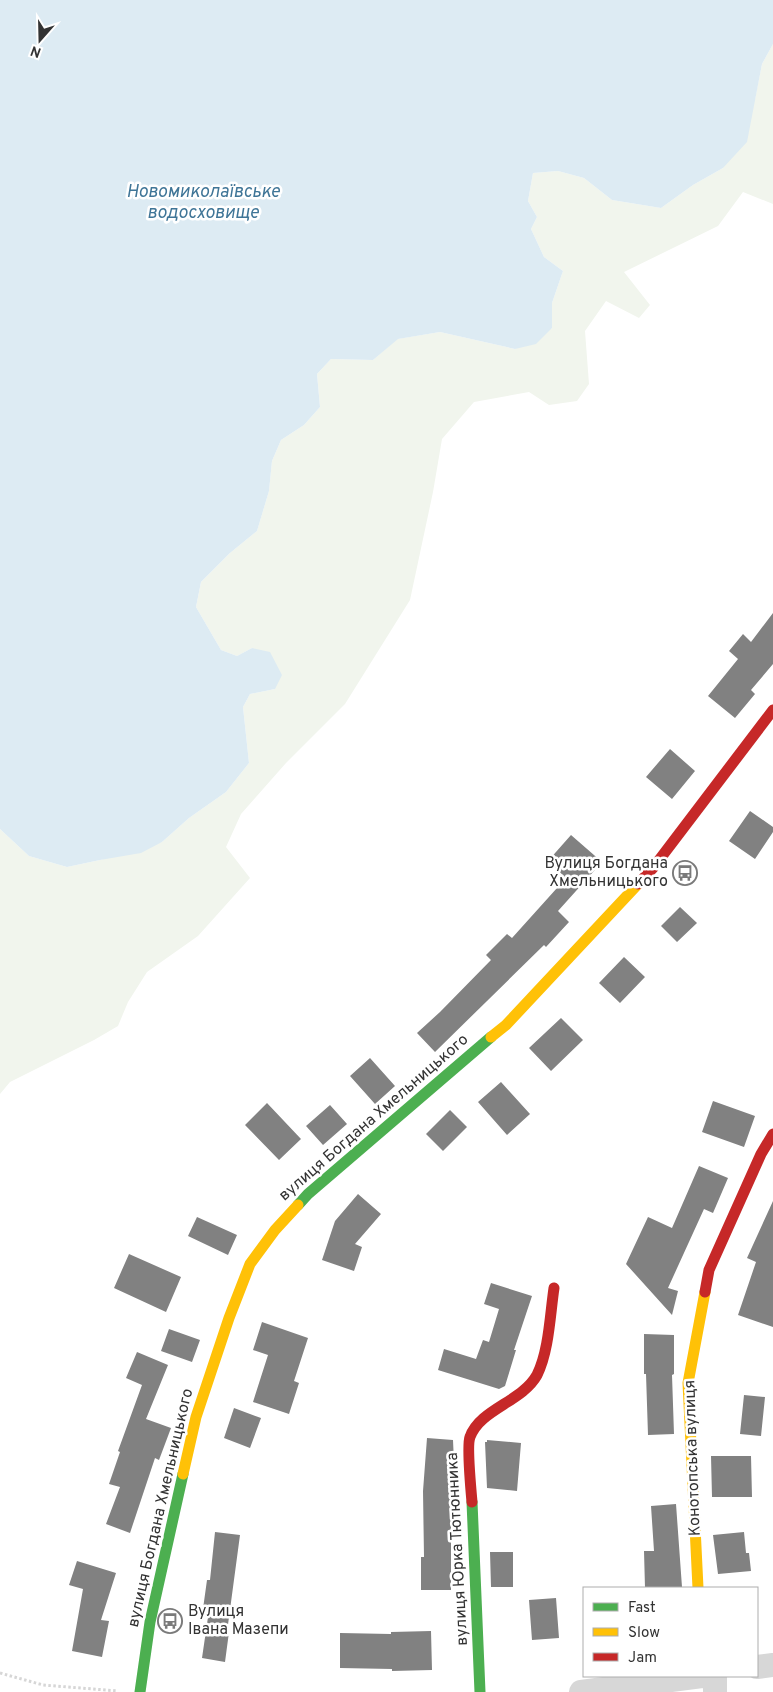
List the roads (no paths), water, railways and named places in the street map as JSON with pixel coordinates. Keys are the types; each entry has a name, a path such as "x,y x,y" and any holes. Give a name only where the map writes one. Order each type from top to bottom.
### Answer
{"street":[{"name":"вулиця Богдана Хмельницького","path":"140,1692 150,1622 196,1417 229,1318 250,1264 275,1230 308,1194 506,1025 653,868 773,710"},
{"name":"Конотопська вулиця","path":"698,1587 688,1383 709,1270 761,1154 773,1134"},
{"name":"вулиця Юрка Тютюнника","path":"480,1692 469,1438 480,1421 520,1395 536,1376 544,1356 554,1288"},
{"path":"758,1667 773,1665"},
{"path":"582,1692 694,1677"},
{"path":"715,1677 715,1692"}],"water":[{"name":"Новомиколаївське водосховище","path":"0,0 773,0 773,44 762,64 747,142 723,168 693,185 661,208 612,200 584,178 558,171 533,173 528,201 537,217 531,229 544,257 563,271 552,303 552,328 536,344 515,349 440,332 398,339 373,360 331,359 317,374 320,407 304,425 281,440 272,461 269,491 257,531 230,553 201,582 196,607 221,650 237,656 252,648 270,652 282,675 275,689 250,694 243,707 249,763 226,792 189,818 162,842 141,853 67,867 29,856 0,829"}],"place":[{"name":"Вулиця Богдана Хмельницького","path":"685,873"},
{"name":"Вулиця Івана Мазепи","path":"170,1621"}]}
